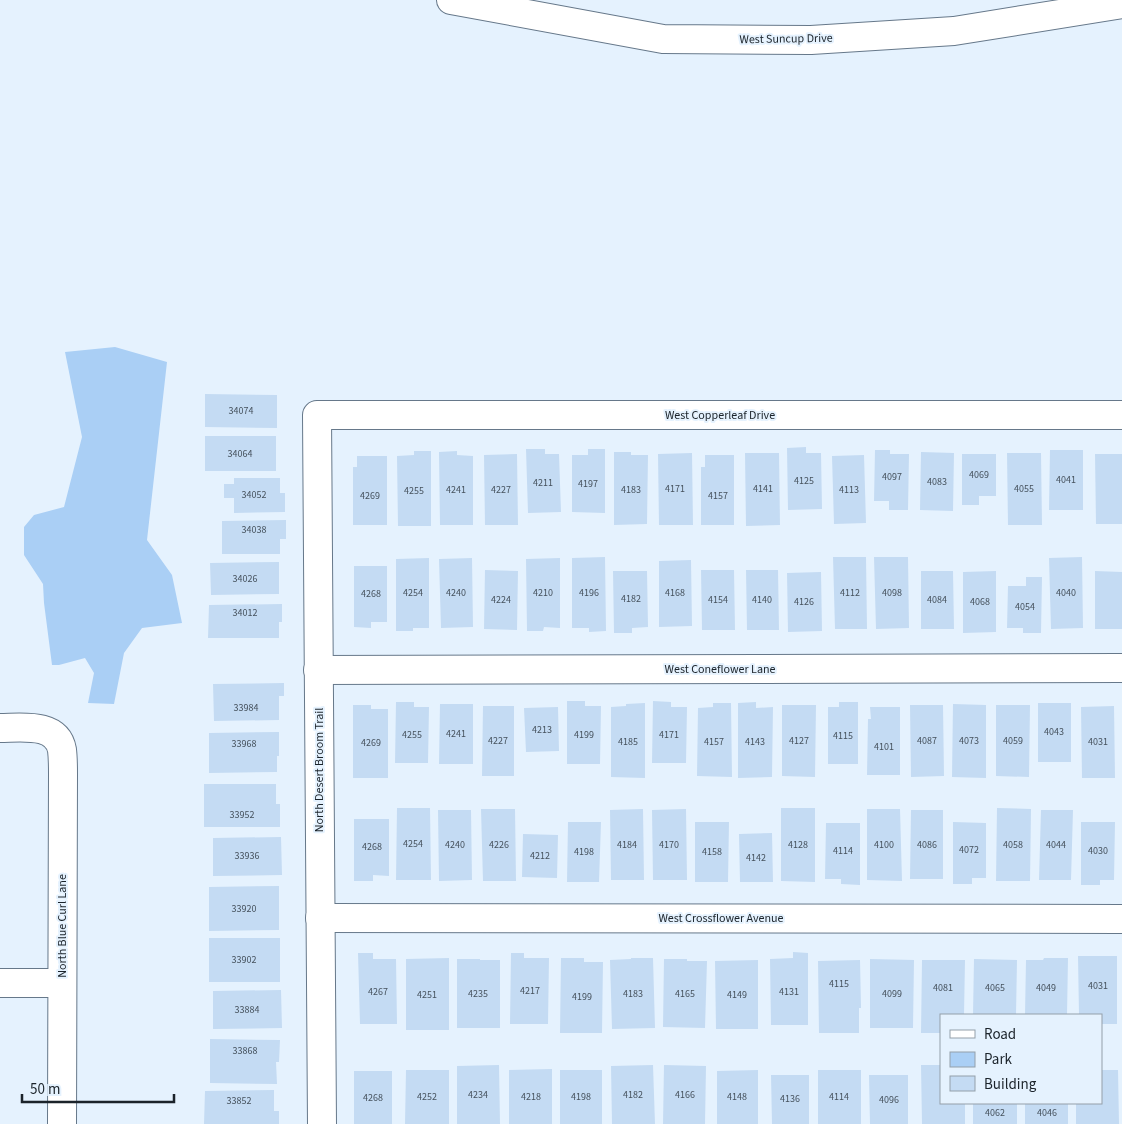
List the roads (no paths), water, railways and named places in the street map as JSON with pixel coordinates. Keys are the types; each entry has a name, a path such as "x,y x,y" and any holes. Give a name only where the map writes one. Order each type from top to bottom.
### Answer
{"street":[{"name":"West Suncup Drive","path":"451,0 663,39 802,40 954,31 1122,4"},
{"name":"West Copperleaf Drive","path":"317,415 1122,415"},
{"name":"North Desert Broom Trail","path":"317,415 322,1124"},
{"name":"West Coneflower Lane","path":"318,670 1122,668"},
{"name":"North Blue Curl Lane","path":"0,728 34,728 43,730 58,738 62,749 62,1124"},
{"name":"West Crossflower Avenue","path":"320,918 1122,919"},
{"path":"0,983 62,983"}]}
